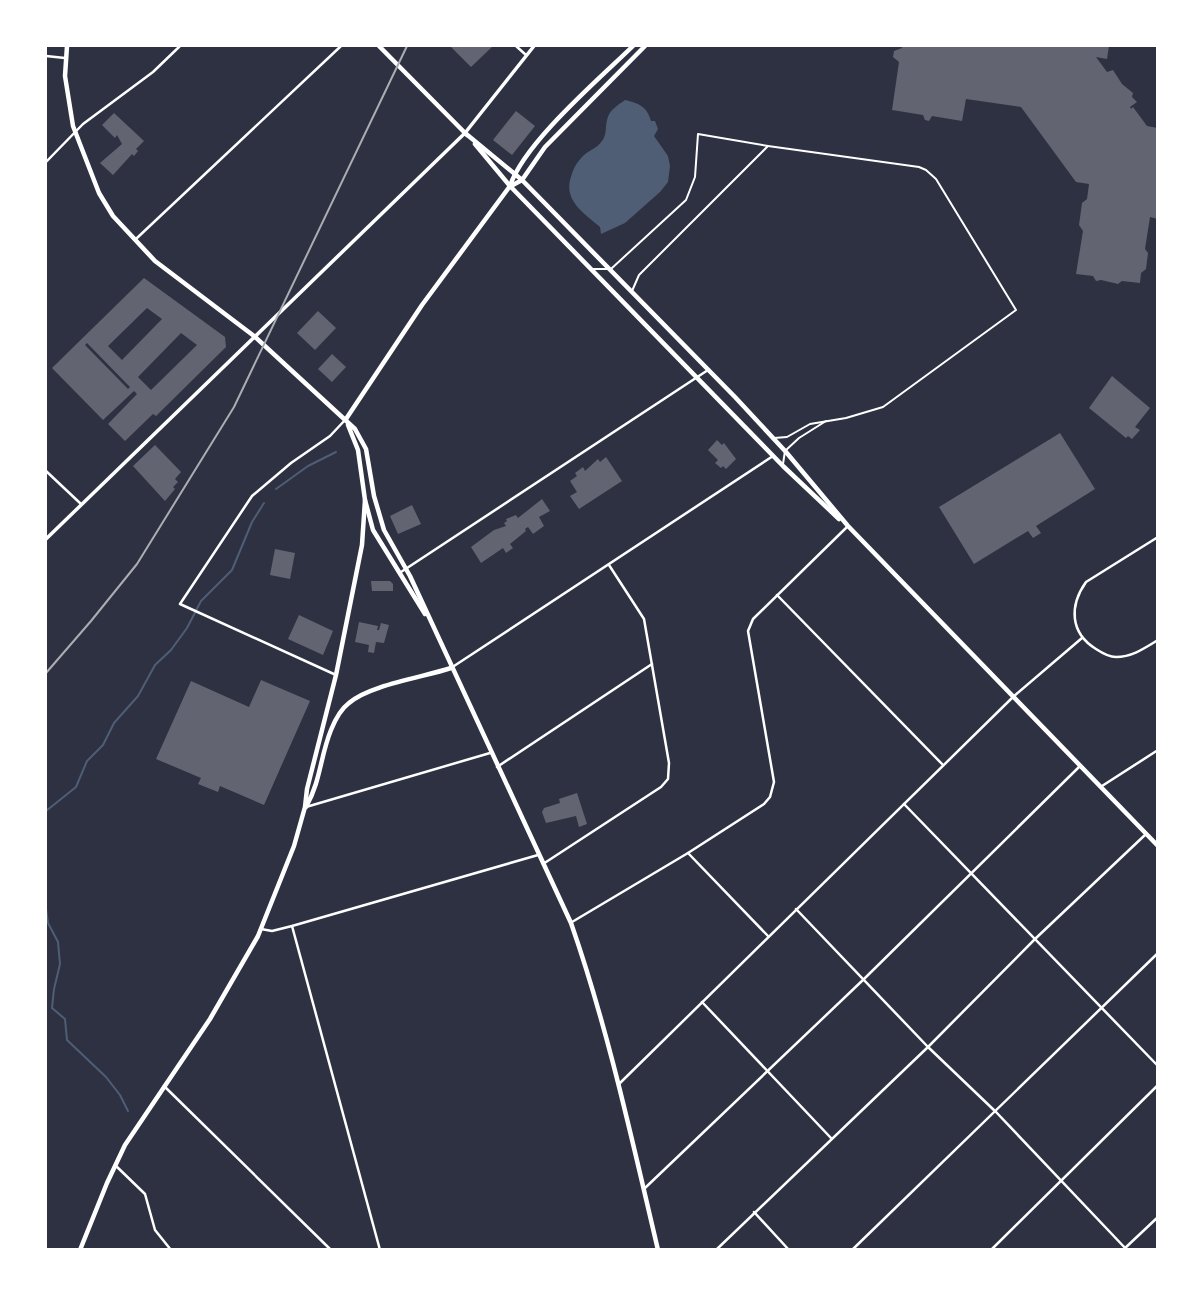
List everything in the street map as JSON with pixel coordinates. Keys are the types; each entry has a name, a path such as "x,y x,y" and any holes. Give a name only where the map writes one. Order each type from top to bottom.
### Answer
{"main road":[{"path":"67,46 65,58 68,105 75,133 99,192 113,216 149,255 254,336 345,419 355,429 366,449 381,519 571,923 587,969 619,1084 659,1250"},
{"path":"379,46 465,133 510,186 773,456 848,526"},
{"path":"345,419 422,304 510,186 514,174 547,131 633,46"},
{"path":"510,186 522,180 545,147 645,46"},
{"path":"465,133 522,180 774,438 848,526 1157,846"},
{"path":"345,419 358,450 365,500 373,530 435,630"},
{"path":"80,1250 115,1165 136,1127 224,997 261,929 288,865 305,807 307,789 336,675 362,545 365,500"},
{"path":"305,807 316,789 330,731 349,702 369,692 451,668"}],"street":[{"path":"46,162 75,133 153,72 180,46"},
{"path":"134,241 341,46"},
{"path":"516,46 526,55"},
{"path":"46,539 465,133 534,46"},
{"path":"46,56 65,58"},
{"path":"399,573 708,370"},
{"path":"336,675 180,604 252,496 330,436 345,419"},
{"path":"451,668 773,456"},
{"path":"46,471 81,504"},
{"path":"571,923 764,804 774,789 748,631 753,619 848,526"},
{"path":"1157,537 1086,582 1074,605 1074,617 1082,638 1102,653 1114,657 1127,656 1157,640"},
{"path":"543,864 661,787 668,779 669,763 644,619 609,565"},
{"path":"777,595 943,765"},
{"path":"619,1084 1013,697 1082,638"},
{"path":"497,767 652,664"},
{"path":"1100,787 1157,750"},
{"path":"305,807 490,753"},
{"path":"644,1189 864,979 1079,766"},
{"path":"904,804 1157,1066"},
{"path":"716,1250 1146,834"},
{"path":"688,853 768,936"},
{"path":"261,929 272,931 292,926 539,855"},
{"path":"796,909 928,1047 996,1112 1125,1249 1157,1217"},
{"path":"292,926 380,1250"},
{"path":"852,1250 1157,953"},
{"path":"702,1002 831,1138"},
{"path":"991,1250 1157,1085"},
{"path":"164,1086 331,1250"},
{"path":"115,1165 145,1194 155,1230 171,1250"},
{"path":"754,1212 789,1250"}],"lane":[{"path":"591,269 610,270 618,265 686,200 695,177 698,134 926,170 936,179 1016,310 883,407 846,418 810,424 786,437 774,438"},
{"path":"632,292 639,275 768,146"},
{"path":"783,466 785,450 827,420"}],"water":[{"path":"625,100 641,106 651,121 655,121 658,129 654,136 668,156 668,182 625,223 601,234 600,227 573,201 569,188 570,180 580,159 604,138 610,113"}],"building":[{"path":"450,46 493,46 471,67"},
{"path":"902,46 1109,46 1107,59 1096,57 1107,72 1113,70 1122,84 1133,93 1132,97 1137,102 1131,109 1133,107 1147,126 1158,128 1158,219 1150,217 1145,249 1148,253 1146,269 1141,273 1140,283 1096,281 1093,276 1076,274 1083,231 1079,225 1082,203 1087,199 1089,184 1076,182 1021,107 966,99 962,121 932,116 929,121 925,120 923,115 892,110 899,62 893,57 894,51"},
{"path":"516,111 535,126 512,155 493,140"},
{"path":"114,113 144,141 136,149 138,151 134,156 132,154 113,175 100,163 122,144 117,135 115,138 102,125"},
{"path":"144,278 225,337 226,347 156,416 153,414 125,441 108,424 137,394 134,391 103,420 52,368","holes":["147,308 162,319 122,360 108,346","181,333 197,345 151,390 138,377","87,343 130,387 128,389 85,345"]},
{"path":"318,311 336,328 315,350 297,333"},
{"path":"332,354 346,367 332,382 318,369"},
{"path":"1112,376 1150,408 1135,427 1140,430 1132,439 1128,436 1126,438 1089,408"},
{"path":"1060,433 1095,489 1036,526 1041,533 1033,538 1028,531 974,564 939,507"},
{"path":"717,440 722,445 724,443 736,459 726,469 715,463 718,460 708,450"},
{"path":"155,445 181,472 175,479 178,482 173,487 175,489 165,501 133,466"},
{"path":"606,457 622,481 579,509 570,496 577,492 570,481 583,467 585,471 598,459 600,462"},
{"path":"542,499 550,511 539,517 544,526 533,534 528,527 510,544 513,548 506,553 503,548 481,563 471,547 494,530 506,526 506,519 516,515 518,518"},
{"path":"412,505 421,524 398,534 390,516"},
{"path":"275,549 295,553 290,579 270,575"},
{"path":"371,581 390,581 393,591 372,591"},
{"path":"299,615 333,631 323,655 288,639"},
{"path":"359,622 378,626 377,630 381,623 389,625 384,643 376,642 374,653 368,652 369,645 355,642"},
{"path":"261,680 310,701 264,805 220,786 218,792 198,784 201,778 156,759 191,681 249,707"},
{"path":"577,793 587,824 579,827 576,816 546,823 542,812 544,808"}],"waterway":[{"path":"276,489 308,466 336,452"},
{"path":"46,811 76,787 87,761 103,745 114,723 138,696 155,665 171,650 187,628 201,601 232,570 252,522 264,503"},
{"path":"46,909 48,923 58,942 60,964 52,1008 65,1019 67,1040 106,1077 128,1111"}],"railway":[{"path":"46,673 137,564 234,407 407,46"}]}
